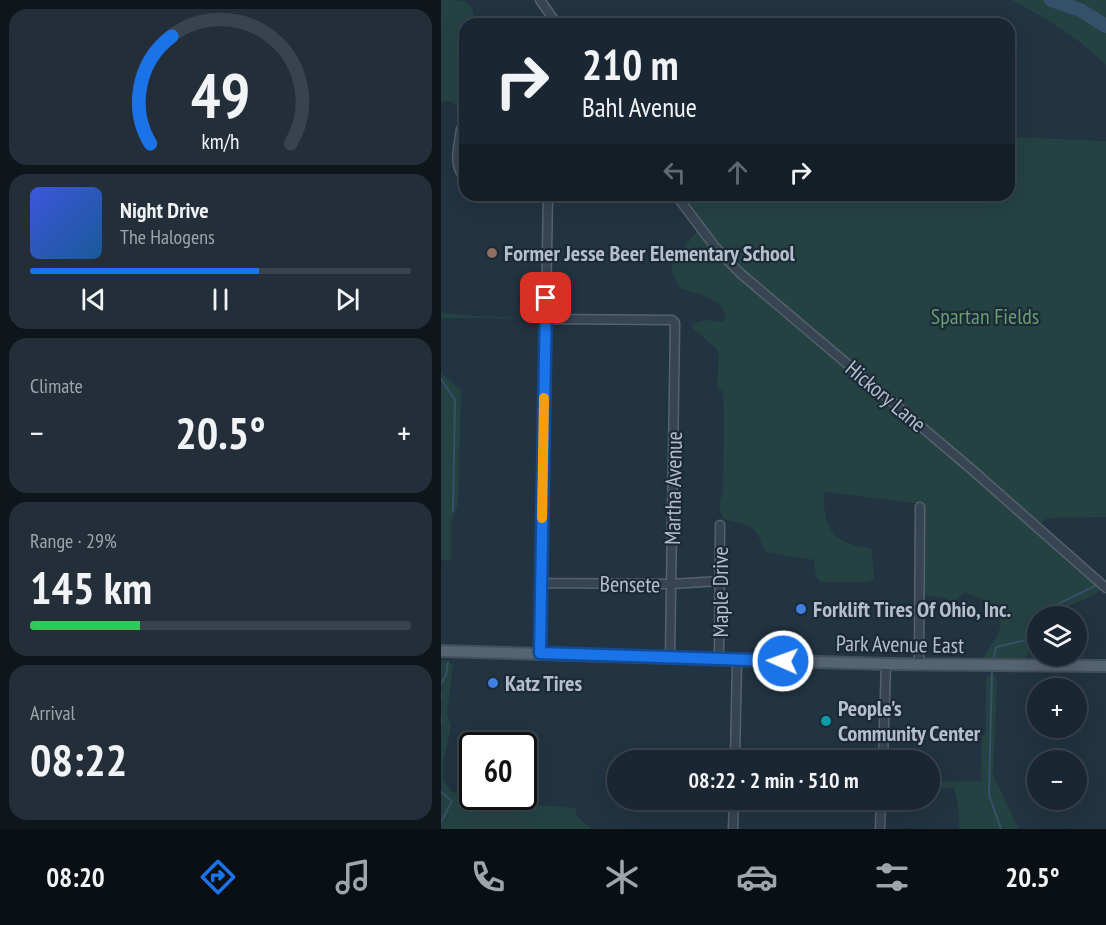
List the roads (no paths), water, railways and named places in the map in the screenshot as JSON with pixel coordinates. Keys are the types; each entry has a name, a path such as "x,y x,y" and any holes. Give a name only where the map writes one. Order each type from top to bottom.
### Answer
{"main road":[{"name":"Park Avenue East","path":"441,651 886,664 1106,666"}],"street":[{"path":"540,0 550,18"},
{"path":"459,146 457,163 459,167"},
{"path":"540,653 548,201"},
{"name":"Hickory Lane","path":"681,201 709,239 740,273 970,468 1105,587"},
{"name":"Martha Avenue","path":"546,319 672,320 675,323 670,658"},
{"path":"919,664 920,507"},
{"name":"Maple Drive","path":"719,659 720,525"},
{"name":"Bensete","path":"541,583 671,584 720,581"},
{"path":"735,750 737,659"},
{"path":"883,750 886,664"},
{"path":"733,829 734,810"},
{"path":"880,829 881,810"}],"waterway":[{"path":"1051,0 1080,10 1106,26"},
{"path":"441,379 455,400 453,511"},
{"path":"1056,606 1099,584"},
{"path":"993,661 996,647 1027,638"},
{"path":"441,684 446,675 448,662"},
{"path":"992,670 989,795 1001,829"},
{"path":"441,693 441,698"},
{"path":"441,716 441,724"},
{"path":"441,792 452,801 441,822"}],"place":[{"name":"Former Jesse Beer Elementary School","path":"492,253"},
{"name":"Forklift Tires Of Ohio, Inc.","path":"801,609"},
{"name":"Katz Tires","path":"493,683"},
{"name":"People's Community Center","path":"826,721"}],"park label":[{"name":"Spartan Fields","path":"985,316"}]}
